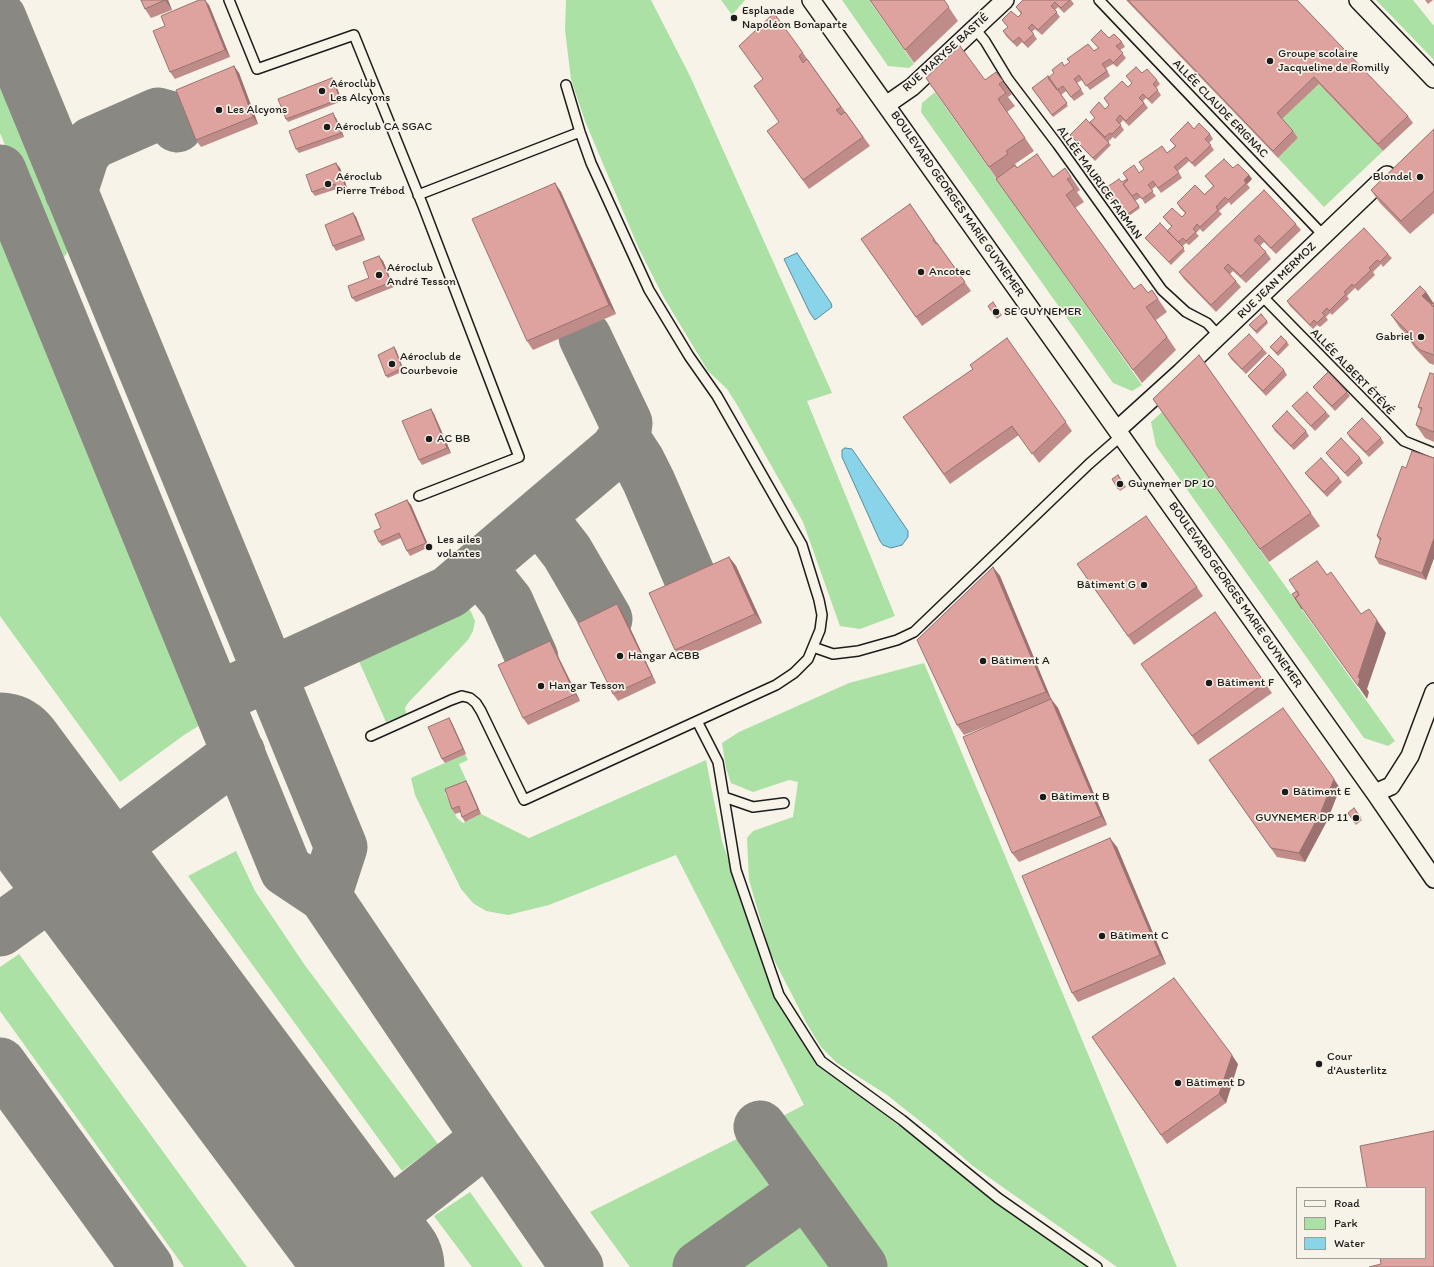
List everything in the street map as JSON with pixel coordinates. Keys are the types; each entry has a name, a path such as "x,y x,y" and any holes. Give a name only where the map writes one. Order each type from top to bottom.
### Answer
{"street":[{"name":"BOULEVARD GEORGES MARIE GUYNEMER","path":"811,0 1375,793 1434,879"},
{"name":"RUE MARYSE BASTIÉ","path":"886,104 912,87 1005,0"},
{"path":"1358,0 1434,79"},
{"name":"RUE JEAN MERMOZ","path":"1119,433 1398,164"},
{"path":"1375,793 1390,786 1410,756 1434,692"}],"lane":[{"path":"229,0 257,69 354,35 418,195 519,457 419,496"},
{"name":"ALLÉE CLAUDE ERIGNAC","path":"1099,0 1324,236"},
{"name":"ALLÉE MAURICE FARMAN","path":"975,29 985,41 1008,79 1058,144 1162,290 1186,312 1207,323 1219,336"},
{"path":"371,736 451,700 462,696 470,698 476,703 481,711 524,800 776,684 794,673 808,659 820,630 822,615 816,585 802,545 717,396 689,356 649,290 591,163 566,85"},
{"path":"418,195 580,132"},
{"name":"ALLÉE ALBERT ÉTÉVÉ","path":"1262,296 1404,440 1434,453"},
{"path":"813,647 833,654 858,651 897,640 914,632 1089,464 1119,433"},
{"path":"696,721 718,762 736,870 779,995 821,1061 902,1120 998,1198 1097,1267"},
{"path":"724,797 753,807 784,803"}],"green space":[{"path":"566,0 651,0 690,76 832,393 807,401 895,616 860,629 840,626 803,522 736,403 727,389 708,371 663,296 639,249 585,121 571,79 565,30"},
{"path":"721,0 745,0 732,15"},
{"path":"842,0 869,0 914,64 909,68 888,66"},
{"path":"1376,0 1413,0 1434,26 1434,60"},
{"path":"0,57 69,227 67,253 60,263 53,260 47,248 0,133"},
{"path":"1319,84 1383,151 1324,207 1278,158 1298,138 1281,120"},
{"path":"935,92 1142,385 1132,391 1113,383 921,112 922,103"},
{"path":"0,200 211,718 184,735 120,782 0,616"},
{"path":"1162,412 1395,741 1388,746 1364,738 1156,446 1151,422"},
{"path":"461,597 475,621 473,631 468,640 408,703 405,708 406,714 386,722 354,650 436,612"},
{"path":"924,663 1177,1267 1117,1267 973,1166 935,1133 887,1095 837,1063 821,1047 807,1024 770,952 749,880 747,838 753,831 793,817 798,782 789,780 753,792 731,783 726,768 722,743 739,732 849,683"},
{"path":"465,754 468,760 459,764 467,782 445,793 457,818 463,823 481,814 529,838 706,760 722,841 767,976 786,1017 823,1068 936,1155 1089,1267 878,1267 773,1121 804,1105 676,855 549,905 508,915 486,911 473,903 461,889 415,795 411,778"},
{"path":"236,851 255,891 304,964 438,1144 402,1171 188,876"},
{"path":"19,954 247,1267 184,1267 0,1011 0,967"},
{"path":"749,1133 788,1188 679,1267 630,1267 590,1212"},
{"path":"470,1192 523,1267 472,1267 434,1216"},
{"path":"804,1206 847,1267 716,1267"}],"water":[{"path":"797,253 831,303 832,307 815,320 810,313 784,259"},
{"path":"845,448 852,449 908,531 908,537 902,545 891,548 883,545 880,541 842,457 842,450"}],"building":[{"path":"141,0 165,0 145,9"},
{"path":"199,0 205,0 225,50 170,72 153,31 165,26 161,16"},
{"path":"870,0 944,0 949,7 905,50"},
{"path":"1023,0 1070,0 1061,8 1055,2 1051,6 1057,12 1038,30 1032,24 1028,28 1034,34 1024,43 1019,37 1013,42 1003,31 1008,27 1002,20 1011,11 1018,17 1022,13 1016,7"},
{"name":"Groupe scolaire Jacqueline de Romilly","path":"1128,0 1297,0 1408,116 1378,144 1314,77 1277,113 1293,131 1273,151"},
{"path":"774,13 803,53 799,56 803,63 807,59 841,107 836,110 841,115 845,112 863,137 803,180 767,131 779,122 754,86 763,79 739,46"},
{"path":"1101,30 1109,38 1114,34 1122,42 1116,46 1123,53 1113,63 1110,59 1102,64 1107,71 1086,86 1079,75 1074,79 1081,89 1071,97 1063,86 1057,90 1048,78 1054,73 1052,70 1062,62 1064,66 1070,62 1067,59 1088,44 1094,51 1099,48 1091,40"},
{"path":"960,46 985,80 996,72 1003,81 999,84 1006,93 998,99 1025,138 1006,151 1008,154 989,167 926,78"},
{"name":"Les Alcyons","path":"234,66 253,117 196,140 176,90"},
{"path":"1136,67 1142,73 1147,69 1157,80 1153,84 1158,90 1148,99 1143,94 1139,98 1144,103 1126,121 1120,115 1116,120 1121,125 1112,134 1110,133 1105,137 1090,122 1095,118 1090,112 1099,102 1105,109 1109,105 1104,98 1122,81 1128,87 1132,83 1126,76"},
{"path":"1048,76 1067,103 1052,115 1032,88"},
{"name":"Aéroclub Les Alcyons","path":"332,78 340,99 286,119 278,99"},
{"name":"Aéroclub CA SGAC","path":"333,113 341,133 296,149 289,131"},
{"path":"1086,119 1109,143 1093,158 1070,135"},
{"path":"1188,122 1194,129 1199,123 1210,134 1205,139 1211,145 1192,163 1186,157 1174,167 1179,173 1158,188 1153,181 1148,185 1153,191 1142,199 1137,193 1132,196 1123,184 1128,180 1123,173 1134,165 1139,173 1144,169 1139,162 1162,146 1167,153 1176,146 1170,140"},
{"path":"1434,129 1434,191 1401,221 1371,190"},
{"path":"1037,154 1053,177 1065,168 1071,177 1067,179 1074,189 1066,195 1134,289 1141,284 1148,293 1152,290 1158,299 1146,307 1167,337 1133,370 996,179 1015,165 1017,168"},
{"path":"1224,159 1233,168 1238,164 1249,175 1244,180 1246,183 1228,200 1225,197 1216,207 1218,210 1200,227 1197,224 1193,229 1196,232 1186,241 1183,238 1178,242 1167,231 1172,226 1163,217 1172,208 1182,217 1186,213 1177,203 1195,185 1205,195 1214,186 1205,176"},
{"name":"Aéroclub Pierre Trébod","path":"336,163 345,185 337,188 335,184 312,192 306,175"},
{"path":"1119,179 1122,182 1127,179 1128,180 1123,184 1139,206 1124,217 1104,189"},
{"path":"555,183 609,305 527,341 472,219"},
{"path":"1264,190 1296,224 1271,248 1259,235 1254,240 1266,252 1241,276 1228,264 1224,268 1236,281 1211,305 1179,272"},
{"name":"Ancotec","path":"910,204 934,239 933,240 936,244 937,243 965,282 916,317 861,239"},
{"path":"353,213 362,235 333,246 325,225"},
{"path":"1160,223 1184,248 1169,262 1145,238"},
{"path":"1364,228 1388,254 1380,262 1377,260 1369,268 1371,270 1354,286 1352,284 1344,292 1346,294 1329,311 1327,308 1322,313 1325,315 1317,323 1314,320 1310,325 1287,301"},
{"name":"Aéroclub André Tesson","path":"379,256 391,282 352,298 348,286 369,278 363,262"},
{"name":"Gabriel","path":"1420,286 1426,292 1422,296 1434,307 1434,355 1420,350 1406,335 1408,332 1391,315"},
{"name":"SE GUYNEMER","path":"993,302 1000,313 995,317 988,306"},
{"path":"1261,314 1267,321 1256,331 1249,325"},
{"path":"1249,334 1263,349 1242,369 1228,354"},
{"path":"1281,336 1287,342 1277,353 1270,347"},
{"path":"1007,338 1066,422 1032,454 1012,426 944,474 903,417 973,369 970,365"},
{"name":"Aéroclub de Courbevoie","path":"394,347 402,368 386,376 378,355"},
{"path":"1199,355 1311,513 1260,549 1153,399"},
{"path":"1269,355 1284,370 1263,391 1248,376"},
{"path":"1328,372 1347,392 1332,406 1313,387"},
{"path":"1430,373 1434,374 1434,432 1416,425 1422,408 1418,407"},
{"path":"1307,392 1326,412 1311,426 1292,406"},
{"path":"431,409 447,448 419,460 402,421"},
{"path":"1287,411 1306,431 1291,446 1272,426"},
{"path":"1362,418 1381,438 1366,452 1347,433"},
{"path":"1341,438 1360,458 1345,473 1326,453"},
{"path":"1412,451 1434,458 1434,538 1422,573 1375,557 1381,538 1377,536 1402,466 1406,468"},
{"path":"1321,458 1339,478 1324,492 1305,473"},
{"name":"Guynemer DP 10","path":"1118,475 1124,485 1118,489 1112,479"},
{"path":"407,500 426,543 407,551 399,533 379,542 374,531 381,528 375,514"},
{"name":"Bâtiment G","path":"1146,516 1197,587 1128,636 1077,564"},
{"path":"729,557 755,614 675,650 649,593"},
{"path":"1317,561 1327,575 1331,572 1361,614 1369,609 1377,620 1358,677 1360,679 1358,686 1295,598 1299,595 1289,580"},
{"name":"Bâtiment A","path":"993,567 1046,692 957,725 917,640"},
{"path":"1297,591 1299,595 1295,598 1302,609 1292,594"},
{"name":"Hangar ACBB","path":"617,604 652,676 613,694 578,623"},
{"name":"Bâtiment F","path":"1215,612 1265,683 1192,736 1141,664"},
{"name":"Hangar Tesson","path":"550,641 575,694 523,718 498,665"},
{"name":"Bâtiment B","path":"1051,699 1101,816 1012,853 963,737"},
{"name":"Bâtiment E","path":"1283,708 1334,779 1321,812 1299,853 1271,848 1209,760"},
{"path":"449,718 463,749 442,759 428,727"},
{"path":"466,781 478,809 462,817 459,806 452,809 445,789"},
{"name":"GUYNEMER DP 11","path":"1354,808 1361,818 1355,823 1348,813"},
{"name":"Bâtiment C","path":"1110,838 1160,955 1072,993 1022,876"},
{"name":"Bâtiment D","path":"1174,978 1232,1055 1219,1094 1161,1135 1092,1037"},
{"path":"1434,1131 1434,1267 1369,1267 1381,1264 1380,1259 1426,1259 1426,1187 1367,1187 1360,1146"}],"taxiway":[{"path":"0,18 341,847 325,896"},
{"path":"71,192 83,155 92,143 158,114 169,117 177,126"},
{"path":"0,171 286,870 325,896 577,1267"},
{"path":"237,689 449,592 615,451 624,439 626,423 585,337"},
{"path":"624,439 639,462 649,482 692,582"},
{"path":"539,516 567,552 606,619"},
{"path":"479,567 507,602 532,658"},
{"path":"0,930 239,753"},
{"path":"0,1064 147,1267"},
{"path":"760,1127 861,1267"},
{"path":"324,1267 488,1138"},
{"path":"699,1267 806,1191"}],"runway":[{"path":"0,759 378,1267"}],"place":[{"name":"Esplanade Napoléon Bonaparte","path":"734,18"},
{"name":"Groupe scolaire Jacqueline de Romilly","path":"1270,61"},
{"name":"Aéroclub Les Alcyons","path":"322,91"},
{"name":"Les Alcyons","path":"219,110"},
{"name":"Aéroclub CA SGAC","path":"327,127"},
{"name":"Blondel","path":"1420,177"},
{"name":"Aéroclub Pierre Trébod","path":"328,184"},
{"name":"Ancotec","path":"921,272"},
{"name":"Aéroclub André Tesson","path":"379,275"},
{"name":"SE GUYNEMER","path":"996,312"},
{"name":"Gabriel","path":"1421,337"},
{"name":"Aéroclub de Courbevoie","path":"392,364"},
{"name":"AC BB","path":"429,439"},
{"name":"Guynemer DP 10","path":"1120,484"},
{"name":"Les ailes volantes","path":"429,547"},
{"name":"Bâtiment G","path":"1144,585"},
{"name":"Hangar ACBB","path":"620,656"},
{"name":"Bâtiment A","path":"983,661"},
{"name":"Bâtiment F","path":"1209,683"},
{"name":"Hangar Tesson","path":"541,686"},
{"name":"Bâtiment E","path":"1285,792"},
{"name":"Bâtiment B","path":"1043,797"},
{"name":"GUYNEMER DP 11","path":"1356,818"},
{"name":"Bâtiment C","path":"1102,936"},
{"name":"Cour d'Austerlitz","path":"1319,1064"},
{"name":"Bâtiment D","path":"1178,1083"}]}
